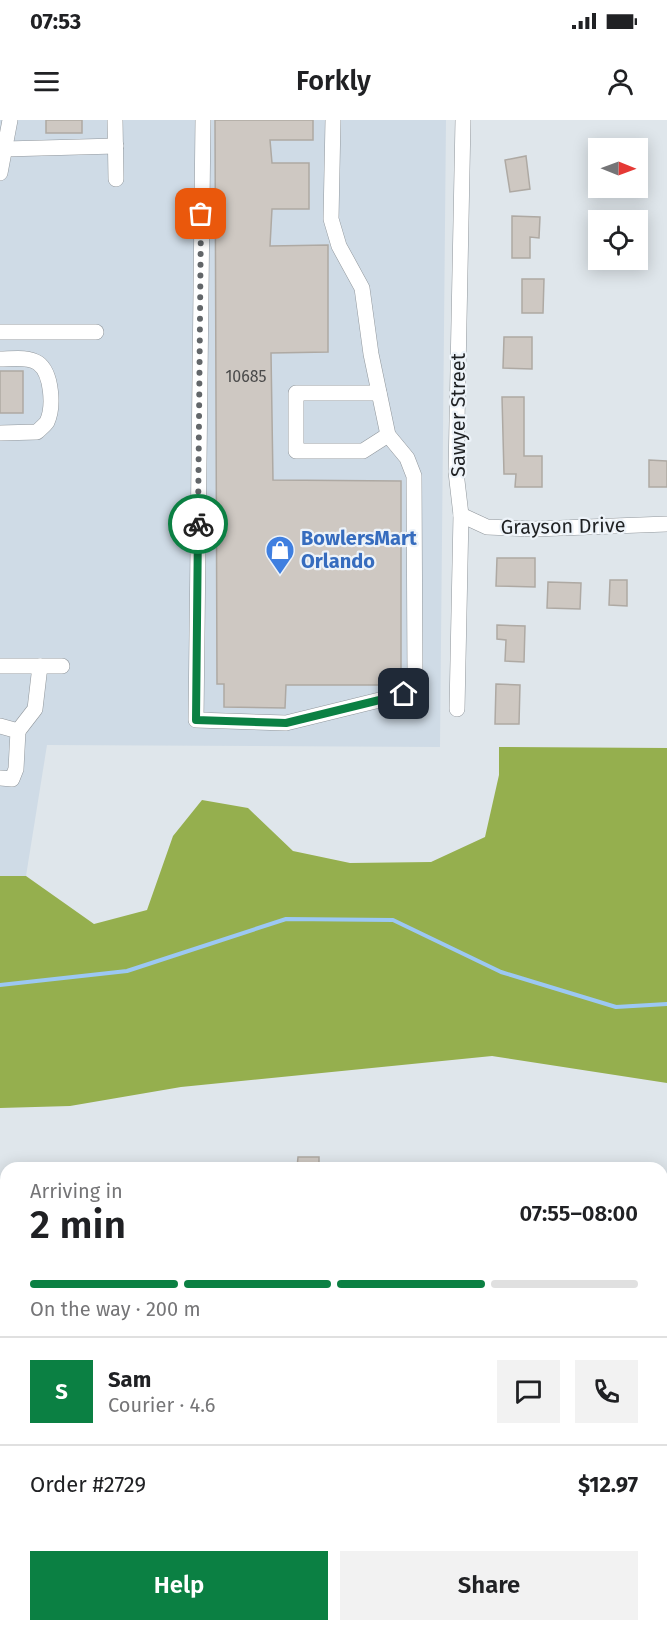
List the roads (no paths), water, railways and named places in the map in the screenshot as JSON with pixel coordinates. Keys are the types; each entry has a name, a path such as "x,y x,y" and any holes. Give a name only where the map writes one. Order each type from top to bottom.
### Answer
{"street":[{"path":"0,173 10,120"},
{"path":"115,120 116,179"},
{"path":"203,120 196,720 286,723 404,694 415,678 414,476 407,458 388,435 370,354 362,288 339,246 331,219 333,120"},
{"name":"Sawyer Street","path":"457,709 461,515 456,472 463,120"},
{"path":"5,149 116,146"},
{"path":"0,332 96,332"},
{"path":"0,359 24,359 38,363 48,378 51,402 47,422 37,432 0,433"},
{"path":"379,393 297,393 296,451 363,451 388,435"},
{"name":"Grayson Drive","path":"461,515 487,527 534,529 667,524"},
{"path":"0,666 62,666"},
{"path":"0,778 12,779 16,769 18,731 35,709 40,666"},
{"path":"0,726 18,731"}],"waterway":[{"path":"0,985 127,971 286,919 393,920 501,972 616,1007 667,1004"}],"place":[{"name":"BowlersMart Orlando","path":"280,576"}]}
